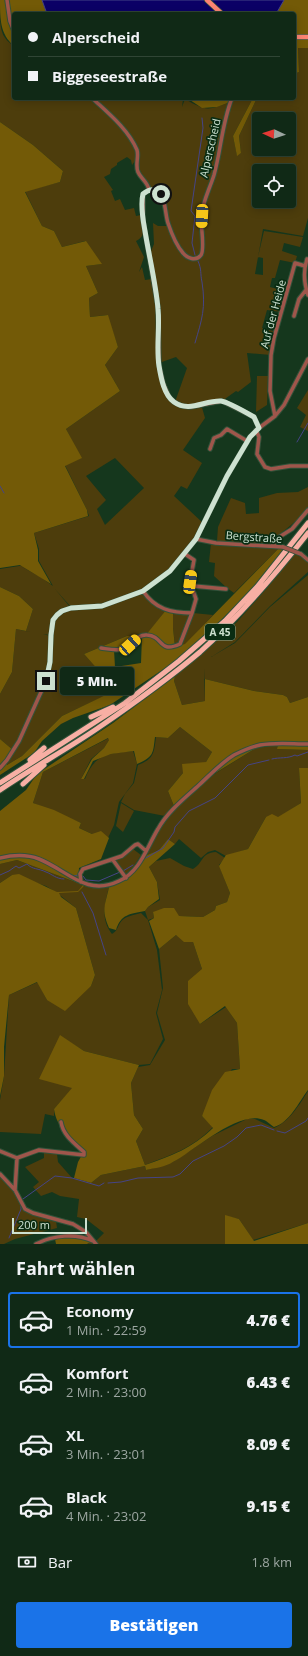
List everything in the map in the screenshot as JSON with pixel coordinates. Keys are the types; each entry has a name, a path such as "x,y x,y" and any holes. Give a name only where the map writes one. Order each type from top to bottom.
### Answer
{"highway":[{"name":"A 45","path":"0,783 125,703 179,661 225,621 266,577 308,522"},
{"name":"A 45","path":"0,790 97,729 166,679 200,651 229,624 257,594 308,533"},
{"path":"91,717 125,703"},
{"path":"17,771 44,748"},
{"path":"23,784 54,756"}],"main road":[{"path":"207,0 220,12"},
{"path":"296,37 308,36"}],"street":[{"path":"7,0 8,14 12,25"},
{"path":"94,100 121,126 129,137 138,154 138,171 148,185 149,190 143,194 142,198 143,220 158,307 159,365 163,383 169,397 174,402 182,406 190,407 222,401 254,417 259,437 257,454 265,467 271,469 290,466 308,466"},
{"name":"Alperscheid","path":"149,190 156,190 161,194 170,228 183,254 195,259 200,257 203,249 201,228 204,202 214,175 224,123 231,100"},
{"path":"307,259 305,266 306,290 308,295"},
{"name":"Auf der Heide","path":"275,416 270,391 271,356 274,338 295,263 305,266"},
{"path":"294,316 299,299 306,290"},
{"path":"0,768 19,741 46,681 50,662 53,620 62,611 71,608 102,606 143,591 170,571 196,539 227,476 247,441 257,429 275,416 284,405 308,359"},
{"path":"210,449 214,438 221,435 227,429 247,441"},
{"path":"273,546 276,539 292,529 308,510"},
{"name":"Bergstraße","path":"196,539 216,544 283,547 301,554 308,560"},
{"path":"101,648 123,650 142,635 154,636 167,648 172,648 180,644 196,599 190,582 194,560 185,554"},
{"path":"192,586 226,588"},
{"path":"143,591 152,603 162,608 192,613"},
{"path":"0,858 15,855 32,857 44,861 83,883 95,886 110,885 126,878 136,867 165,818 209,776 233,756 249,748 267,744 308,744"},
{"path":"83,883 80,874 82,870 114,860 138,844 146,851"},
{"path":"114,860 126,878"},
{"path":"0,1151 17,1158 38,1150 84,1155 84,1152 68,1138 62,1129 60,1122"},
{"path":"15,1190 17,1158"},
{"path":"0,1174 15,1190 25,1208 33,1213 73,1224 86,1232 96,1243"},
{"path":"36,1244 52,1238 72,1236 83,1237 96,1243"}],"shaded area":[{"path":"0,0 42,0 46,12 12,12 12,44 3,31"},
{"path":"42,0 284,0 277,12 46,12"},
{"path":"284,0 308,0 308,48 298,48 299,72 296,73 296,12 277,12"},
{"path":"0,20 3,35 12,45 12,100 93,100 124,132 138,157 132,165 131,160 127,157 117,163 117,165 111,169 110,174 104,177 113,190 111,191 115,201 120,199 125,210 134,208 136,216 141,215 143,233 142,236 136,241 144,257 139,272 142,267 145,280 152,279 158,307 159,365 169,397 182,407 201,404 205,418 183,450 202,463 187,489 181,486 174,496 203,523 185,552 170,570 153,584 137,593 102,605 71,607 55,589 70,607 58,615 52,625 50,635 43,634 50,636 50,662 41,693 13,750 0,739 0,694 12,672 16,629 30,632 26,631 33,609 19,596 0,587 0,569 19,566 35,560 48,580 20,566 39,576 53,586 39,561 39,549 34,533 89,516 65,465 81,458 66,429 120,391 105,365 118,347 107,315 90,317 89,298 98,293 86,266 101,264 85,241 62,247 54,231 42,226 25,191 60,182 63,171 33,145 0,122","holes":["115,458 144,488 105,525 97,509 106,500 86,476"]},
{"path":"298,48 308,48 308,218 303,236 263,229 258,257 264,231 303,237 300,247 284,243 282,251 297,256 295,263 280,260 275,278 272,278 270,287 288,292 281,312 267,310 262,328 276,332 271,355 247,353 251,382 238,392 236,391 222,401 190,406 183,406 175,402 187,368 176,357 159,363 159,307 149,256 154,244 153,223 158,226 168,226 182,254 186,258 193,259 201,257 204,247 202,229 203,214 214,174 205,194 200,215 202,242 199,256 191,257 184,253 178,245 169,223 162,194 150,188 146,180 139,172 138,154 129,134 95,100 183,100 182,107 185,100 187,100 202,108 216,107 230,102 227,112 232,100 252,100 233,136 237,155 241,153 239,136 256,100 296,100 296,73 299,72","holes":["258,257 263,258 263,275 255,274"]},
{"path":"190,100 231,100 230,102 217,107 202,108"},
{"path":"252,100 256,100 239,136 241,153 237,156 233,136"},
{"path":"0,122 33,145 63,171 60,182 25,192 42,226 54,231 62,247 86,241 102,264 86,266 98,293 89,298 90,317 108,315 118,347 105,365 120,391 66,429 82,458 65,466 87,510 88,516 34,533 38,550 38,561 51,584 20,565 0,568"},
{"path":"257,376 268,376 267,405 256,412"},
{"path":"308,390 308,431 300,427 306,415 297,408"},
{"path":"308,487 308,507 297,520 273,540 271,544 217,541 218,527 231,498 245,503 246,514 259,513 259,498 277,493 298,492"},
{"path":"211,543 279,548 234,593 214,576 215,563 209,562"},
{"path":"279,548 286,549 255,586 210,631 177,660 110,705 73,718 61,724 42,741 34,753 0,775 0,739 13,750 6,760 7,765 22,756 62,716 116,690 84,654 127,636 146,635 166,610 173,611 175,647 185,644","holes":["142,636 141,663 115,667 114,650 126,648"]},
{"path":"295,553 308,561 308,572 270,606 235,642 211,657 235,643 270,607 308,575 308,697 290,703 287,697 283,695 254,691 204,680 205,701 182,705 174,681 175,676 237,622"},
{"path":"0,587 19,596 33,609 26,631 16,629 12,672 0,694"},
{"path":"142,592 166,610 147,635 127,636 84,654 117,690 62,716 22,756 7,765 6,762 38,704 47,682 51,635 54,621 58,615 71,608 93,607"},
{"path":"173,611 213,615 185,645 175,646"},
{"path":"175,676 174,681 182,705 205,701 205,679 254,691 283,695 287,697 290,703 308,697 308,750 277,749 278,743 256,748 204,780 174,806 168,791 183,773 182,764 206,762 212,752 180,727 168,738 155,737 152,754 147,759 137,764 134,751 111,754 93,761 84,779 81,779 92,759 104,748 109,740 108,738 43,772 33,803 54,810 81,823 79,828 92,834 101,831 109,838 101,859 79,868 78,883 17,860 0,864 0,811 26,790 37,774 113,723"},
{"path":"180,727 212,752 206,762 183,773 168,791 174,806 165,816 134,810 121,802 125,794 134,783 138,765 150,758 152,755 156,737 168,738"},
{"path":"109,738 104,748 91,759 81,779 85,779 93,764 104,756 110,754 133,751 137,764 133,783 119,802 114,825 108,838 103,834 92,834 79,828 81,823 33,803 43,772"},
{"path":"277,745 277,749 308,750 308,768 299,768 301,803 278,818 266,817 248,849 226,856 215,850 208,852 201,858 179,839 175,844 168,839 159,850 145,856 159,829 170,814 208,778 256,748"},
{"path":"299,768 308,768 308,1090 289,1117 274,1127 264,1120 254,1118 242,1120 217,1133 182,1157 167,1165 146,1170 145,1166 101,1175 91,1183 74,1178 78,1162 83,1153 61,1127 55,1116 54,1109 72,1088 39,1079 60,1035 84,1051 139,1065 131,1083 134,1115 143,1129 136,1141 145,1165 181,1151 197,1141 213,1128 202,1116 212,1090 225,1072 240,1069 237,1023 225,1006 200,1024 188,1004 188,981 202,969 193,942 184,942 176,935 159,949 149,921 154,918 153,912 164,908 174,908 179,916 203,917 215,910 216,906 227,902 230,893 219,866 226,855 248,849 266,817 272,814 278,817 301,803"},
{"path":"121,803 134,811 123,832 116,826"},
{"path":"168,839 175,844 149,867 157,882 159,899 145,911 131,914 123,918 116,930 109,928 104,912 109,887 95,888 110,886 126,879 145,856 159,850"},
{"path":"133,849 141,855 134,866 125,875 115,861"},
{"path":"216,852 225,858 219,865 230,893 227,902 216,906 215,910 203,917 179,916 153,912 154,918 148,920 145,911 148,907 160,900 157,882 149,867 156,861 170,858 193,869 207,854"},
{"path":"17,860 83,885 83,887 109,887 104,911 106,923 112,934 116,931 120,923 129,916 141,913 148,920 157,950 162,990 156,1013 163,1039 150,1064 139,1065 84,1051 60,1036 73,1088 54,1109 54,1116 45,1114 41,1134 0,1132 0,1100 4,1076 9,995 38,982 47,1000 91,986 95,975 76,908 46,886 12,875 0,883 0,864"},
{"path":"19,874 57,892 78,891 83,885 95,888 84,886 78,892 59,893 61,897 76,908 95,975 91,986 65,1011 47,1000 37,982 9,995 4,1047 4,1076 0,1096 0,883 12,875"},
{"path":"176,935 193,942 202,969 200,1024 226,1007 237,1023 240,1069 232,1069 202,1116 213,1127 189,1146 145,1165 136,1141 143,1129 134,1115 131,1083 138,1067 150,1065 165,1040 157,1013 163,988 159,949"},
{"path":"308,1091 308,1223 253,1240 239,1219 225,1216 225,1244 87,1244 92,1241 95,1242 104,1233 86,1219 77,1217 79,1199 60,1196 52,1192 41,1196 33,1187 39,1182 25,1167 44,1158 44,1150 57,1154 58,1162 73,1179 91,1183 101,1175 145,1166 146,1170 173,1162 212,1136 247,1119 255,1119 274,1128 285,1122 298,1107"},
{"path":"0,1175 14,1190 25,1209 56,1221 57,1228 0,1244"},
{"path":"225,1215 239,1219 254,1241 308,1223 308,1244 225,1244"},
{"path":"72,1236 92,1241 87,1244 56,1244 55,1239"}],"waterway":[{"path":"195,255 192,243 195,216 191,211 203,128 202,118"},
{"path":"195,343 201,320 204,299 198,261"},
{"path":"297,442 308,423"},
{"path":"0,486 4,493"},
{"path":"272,759 295,755 297,756 308,752"},
{"path":"146,858 163,848 174,832 175,827 189,811 215,798 248,765 269,760"},
{"path":"0,875 16,866 19,868 27,864 64,879"},
{"path":"123,871 133,865"},
{"path":"83,876 86,880 99,881 120,872"},
{"path":"74,876 78,875"},
{"path":"82,892 93,913 106,955"},
{"path":"277,1131 285,1133 306,1121 308,1118"},
{"path":"108,1183 138,1178 173,1177 180,1174 193,1161 224,1146 237,1137 246,1128 261,1125 274,1130"},
{"path":"23,1199 55,1176 72,1178 99,1186 104,1183"},
{"path":"9,1238 21,1206"}],"route":[{"path":"46,681 49,671 53,620 57,615 62,611 71,608 102,606 143,591 170,571 196,539 227,476 250,437 259,428 254,417 222,401 190,407 182,406 174,402 166,391 159,365 158,307 148,256 143,220 142,198 143,194 149,190 156,190 161,194"}]}
